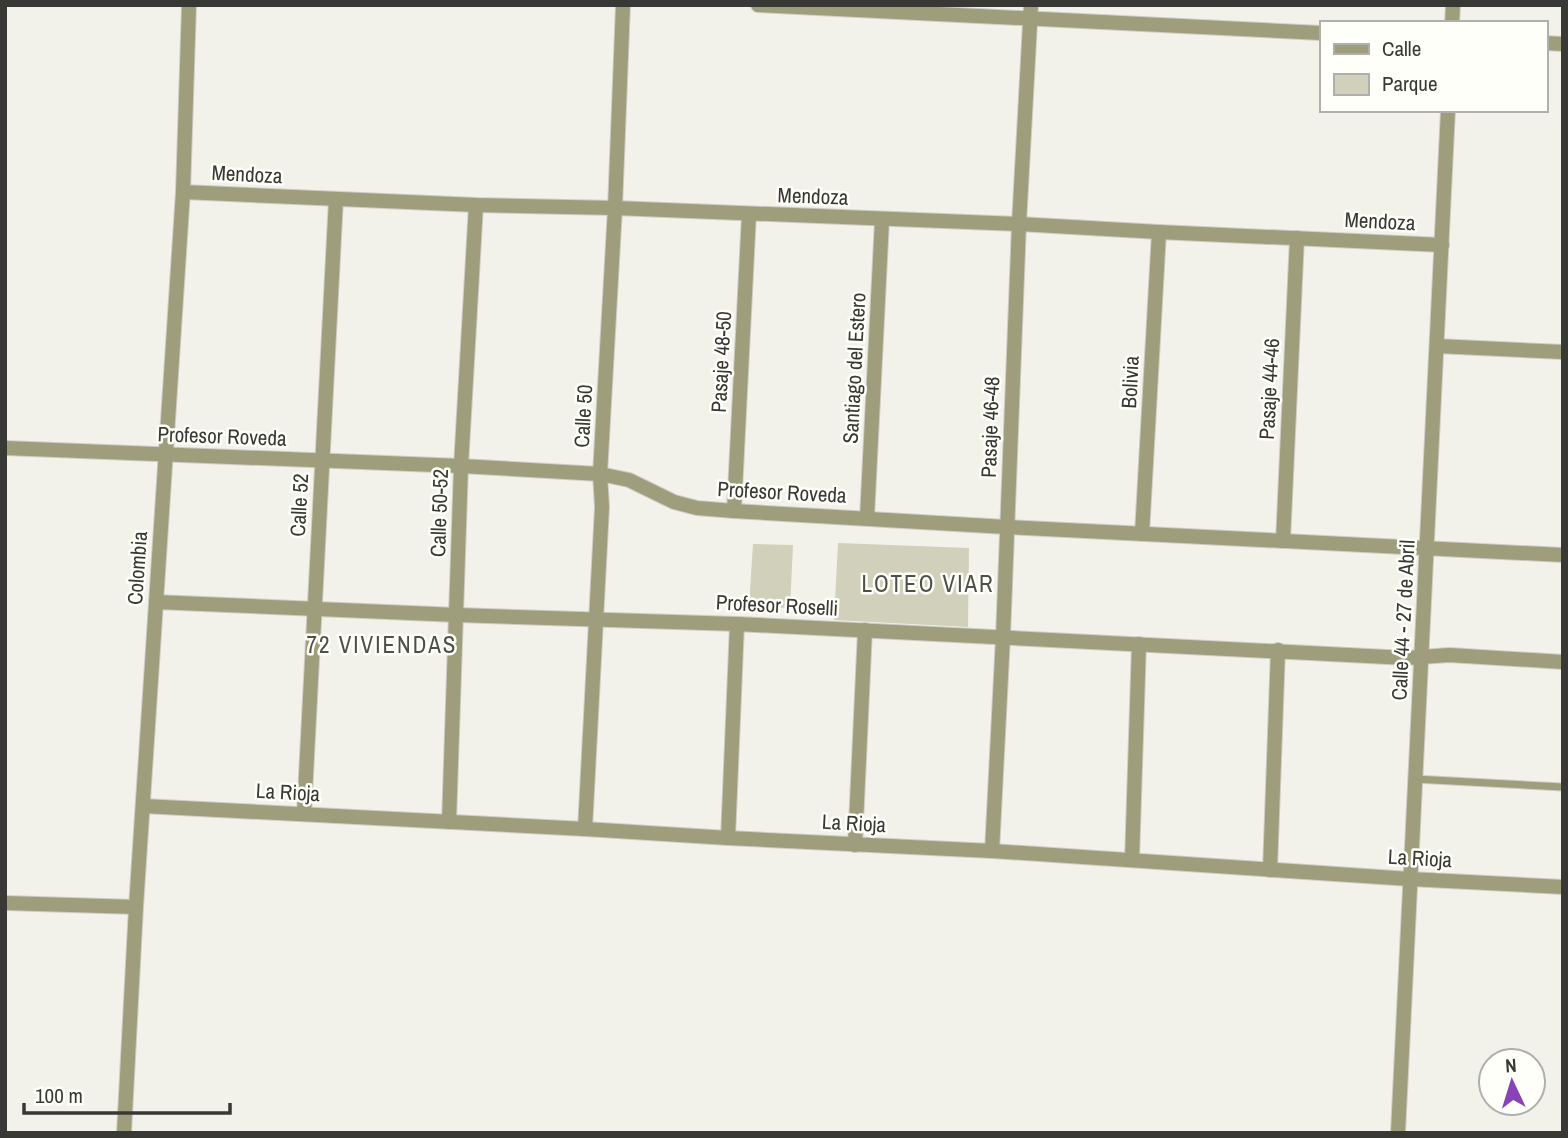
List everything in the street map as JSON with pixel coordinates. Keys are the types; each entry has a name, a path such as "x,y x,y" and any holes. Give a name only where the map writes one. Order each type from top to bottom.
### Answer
{"street":[{"name":"Colombia","path":"124,1133 136,907 183,192 189,5"},
{"name":"Calle 50","path":"585,829 597,619 602,507 600,474 623,5"},
{"path":"758,5 1031,12 1320,33"},
{"name":"Pasaje 46-48","path":"992,851 1031,12"},
{"name":"Calle 44 - 27 de Abril","path":"1398,1133 1448,112"},
{"name":"Mendoza","path":"183,192 476,205 1020,223 1442,245"},
{"name":"Calle 52","path":"304,814 336,199"},
{"name":"Calle 50-52","path":"449,822 461,466 476,205"},
{"name":"Pasaje 48-50","path":"734,511 749,215"},
{"name":"Santiago del Estero","path":"867,518 882,220"},
{"name":"Bolivia","path":"1142,534 1159,232"},
{"name":"Pasaje 44-46","path":"1283,541 1297,238"},
{"path":"1437,346 1563,352"},
{"name":"Profesor Roveda","path":"5,448 600,474 629,480 674,502 697,508 1006,527 1563,555"},
{"name":"Profesor Roselli","path":"156,602 737,624 1407,657 1449,655 1563,662"},
{"path":"728,838 737,624"},
{"path":"855,845 865,630"},
{"path":"1132,860 1139,644"},
{"path":"1270,870 1278,650"},
{"name":"La Rioja","path":"143,806 992,851 1563,887"},
{"path":"5,903 136,907"}],"lane":[{"path":"1415,779 1563,787"}],"green space":[{"path":"838,543 969,548 968,627 834,620"},
{"path":"753,544 793,545 790,608 749,606"}],"district":[{"name":"LOTEO VIAR","path":"928,583"},
{"name":"72 VIVIENDAS","path":"382,644"}]}
